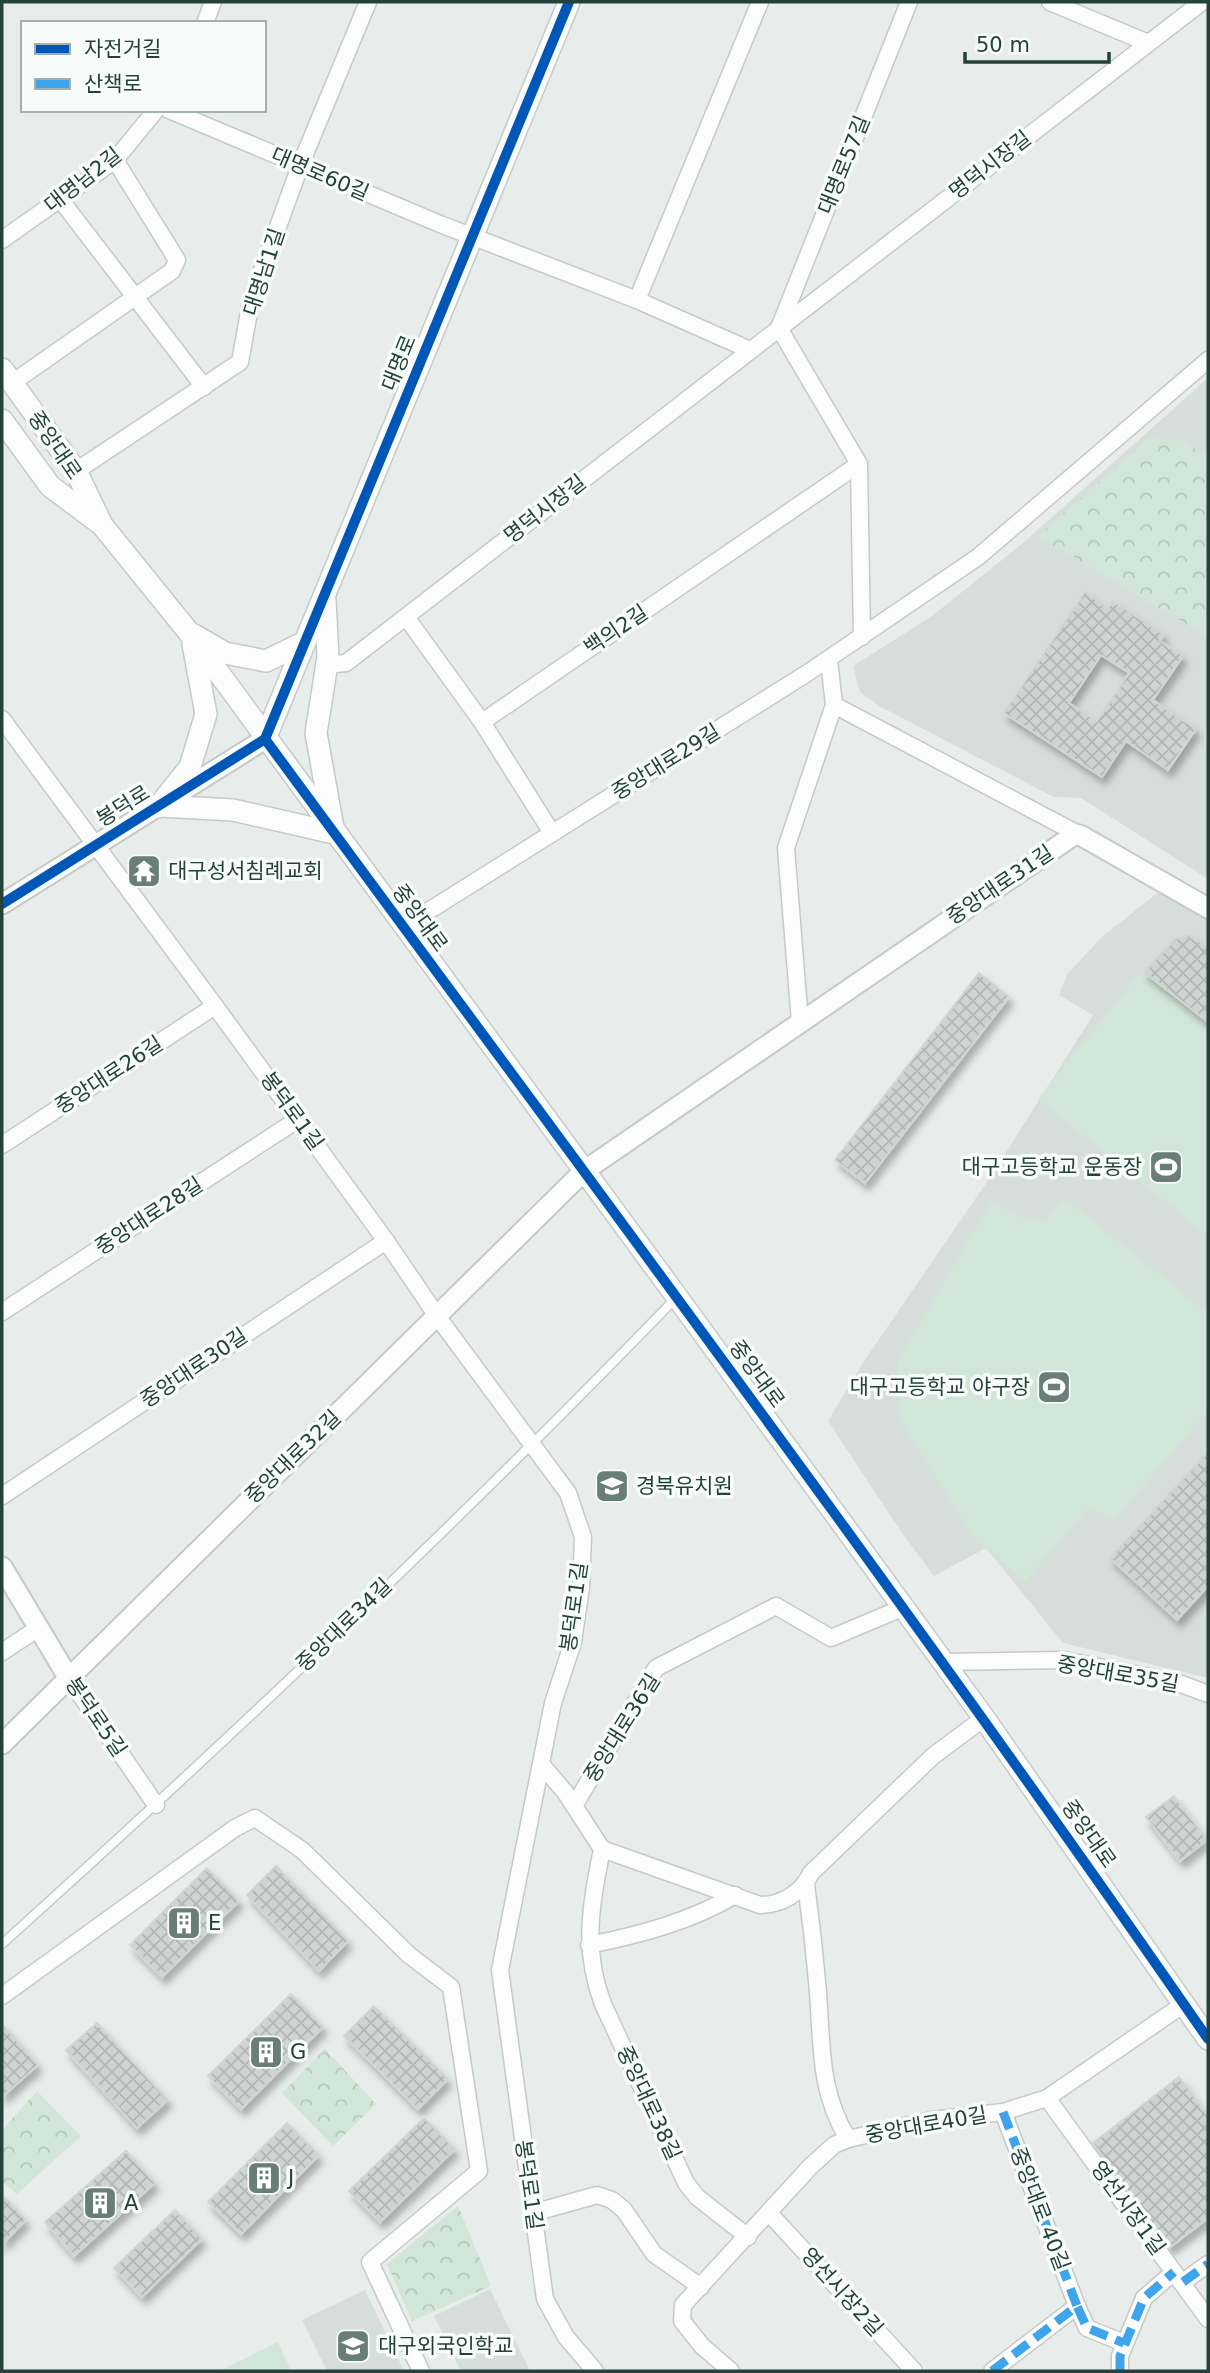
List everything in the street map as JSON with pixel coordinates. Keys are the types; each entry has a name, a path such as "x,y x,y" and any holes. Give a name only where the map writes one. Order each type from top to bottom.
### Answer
{"main road":[{"name":"대명로","path":"265,739 569,2"},
{"name":"중앙대로","path":"7,376 76,471 102,525 189,633 677,1297 984,1718 1208,2039"},
{"name":"중앙대로","path":"2,420 50,486 102,525"},
{"path":"159,806 233,810 334,833 316,733 326,665 324,594"},
{"path":"189,633 225,653 266,662 304,642"},
{"path":"159,806 190,767 206,714 189,633"}],"street":[{"path":"206,21 213,2"},
{"name":"대명남1길","path":"76,471 240,362 251,301 300,166 368,2"},
{"path":"637,300 760,2"},
{"name":"대명로57길","path":"779,328 909,2"},
{"path":"1050,2 1148,43"},
{"name":"명덕시장길","path":"326,665 346,663 1202,2"},
{"name":"대명남2길","path":"2,240 115,160 154,112"},
{"name":"대명로60길","path":"174,112 472,236"},
{"path":"7,376 172,271 177,260 115,160"},
{"path":"60,199 204,387"},
{"path":"472,236 637,300 750,350"},
{"path":"779,328 859,464 862,637"},
{"name":"중앙대로29길","path":"403,927 828,660 978,557 1208,360"},
{"name":"백의2길","path":"482,722 859,464"},
{"path":"406,617 482,722 552,833"},
{"path":"800,1022 786,848 834,705 828,660"},
{"path":"834,705 1080,835 1208,908"},
{"name":"봉덕로1길","path":"2,719 215,1006 386,1241 437,1316 568,1493 583,1537 582,1587 573,1642 553,1703 500,1970 545,2300 566,2337 595,2371"},
{"name":"봉덕로","path":"2,904 265,739"},
{"name":"중앙대로31길","path":"584,1171 1074,835 1080,835"},
{"name":"중앙대로26길","path":"2,1145 215,1006"},
{"name":"중앙대로28길","path":"2,1312 297,1120"},
{"name":"중앙대로32길","path":"2,1744 584,1171"},
{"name":"중앙대로30길","path":"2,1496 386,1241"},
{"name":"봉덕로5길","path":"2,1567 68,1678 156,1805"},
{"name":"중앙대로36길","path":"574,1806 656,1668 776,1606 831,1638 902,1608"},
{"path":"2,1652 37,1629"},
{"name":"중앙대로35길","path":"943,1662 1063,1660 1176,1682 1208,1694"},
{"path":"541,1764 574,1806 602,1849 760,1905 776,1905 806,1884 811,1873 933,1756 984,1718"},
{"path":"2,1996 235,1828 254,1818 302,1850 409,1955 452,1987 479,2171 370,2262 421,2371"},
{"name":"중앙대로38길","path":"602,1849 594,1888 589,1945 592,1976 686,2183 697,2197 748,2237"},
{"path":"806,1884 813,1931 823,2076 833,2113 848,2139"},
{"path":"589,1945 661,1926 713,1908 736,1895"},
{"name":"중앙대로40길","path":"731,2371 702,2346 682,2321 683,2305 770,2214 810,2167 834,2145 848,2139 932,2120 1003,2112 1047,2098 1184,2004"},
{"name":"영선시장1길","path":"1047,2098 1208,2319"},
{"name":"중앙대로 40길","path":"1003,2112 1077,2306"},
{"path":"533,2213 597,2195 612,2200 624,2210 654,2254 701,2287"},
{"name":"영선시장2길","path":"770,2214 914,2371"},
{"path":"1119,2371 1124,2343 1144,2298 1178,2277 1208,2264"},
{"path":"992,2371 1077,2306 1087,2328 1124,2343"}],"lane":[{"name":"중앙대로34길","path":"2,1944 156,1805 533,1446 677,1297"}],"shaded area":[{"path":"1208,378 1208,879 1081,798 1054,797 879,706 860,692 853,666 932,616 1023,543"},
{"path":"1160,891 1208,917 1208,1678 1063,1643 986,1548 934,1576 902,1533 828,1421 864,1361 991,1176 1093,1015 1059,995 1067,974 1103,936"},
{"name":"대구외국인학교","path":"490,2289 530,2371 461,2371 434,2316"},
{"name":"대구외국인학교","path":"365,2290 404,2371 327,2371 302,2320"}],"green space":[{"path":"1149,438 1183,441 1208,457 1208,637 1038,536"},
{"name":"대구고등학교 운동장","path":"1142,971 1208,1025 1208,1236 1038,1099"},
{"name":"대구고등학교 야구장","path":"1064,1198 1208,1313 1208,1410 1115,1519 1089,1507 1025,1581 976,1540 901,1421 897,1363 992,1201 1018,1216 1044,1222"},
{"path":"325,2049 376,2104 333,2146 282,2093"},
{"path":"37,2091 81,2136 17,2194 2,2181 2,2130"},
{"path":"458,2206 491,2286 412,2321 387,2264"},
{"path":"278,2342 291,2371 219,2371"}],"building":[{"path":"1085,592 1108,608 1113,601 1164,635 1160,641 1183,656 1153,700 1196,729 1168,770 1126,741 1102,777 1004,713","holes":["1101,655 1129,673 1097,721 1069,703"]},
{"path":"1187,935 1208,946 1208,1022 1144,972 1175,939"},
{"path":"979,973 1009,997 865,1183 835,1160"},
{"path":"1208,1452 1208,1586 1177,1620 1110,1558"},
{"path":"1174,1796 1207,1840 1180,1861 1146,1817"},
{"path":"276,1866 348,1941 319,1971 247,1895"},
{"name":"E","path":"207,1868 239,1901 162,1977 130,1945"},
{"name":"G","path":"291,1994 323,2027 241,2109 208,2076"},
{"path":"374,2006 448,2079 418,2109 344,2036"},
{"path":"97,2023 168,2100 137,2128 66,2050"},
{"path":"2,2024 38,2065 2,2097"},
{"path":"1179,2077 1208,2116 1208,2218 1169,2248 1093,2143"},
{"path":"424,2118 455,2149 380,2222 349,2191"},
{"name":"J","path":"287,2123 319,2155 241,2234 208,2202"},
{"name":"A","path":"126,2151 155,2183 74,2256 45,2222"},
{"path":"2,2195 26,2220 2,2244"},
{"path":"175,2210 202,2239 142,2297 114,2268"}],"marked path":[{"path":"1003,2112 1077,2306"},
{"path":"1183,2282 1208,2264"},
{"path":"1120,2371 1120,2356 1144,2298 1174,2272"},
{"path":"992,2371 1077,2306 1087,2328 1124,2343"}],"cycle path":[{"path":"265,739 569,2"},
{"path":"265,739 860,1548 1208,2039"},
{"path":"2,904 265,739"}],"place":[{"name":"대구성서침례교회","path":"144,871"},
{"name":"대구고등학교 운동장","path":"1166,1167"},
{"name":"대구고등학교 야구장","path":"1054,1387"},
{"name":"경북유치원","path":"612,1486"},
{"name":"E","path":"184,1923"},
{"name":"G","path":"266,2052"},
{"name":"J","path":"264,2178"},
{"name":"A","path":"100,2203"},
{"name":"대구외국인학교","path":"353,2346"}]}
